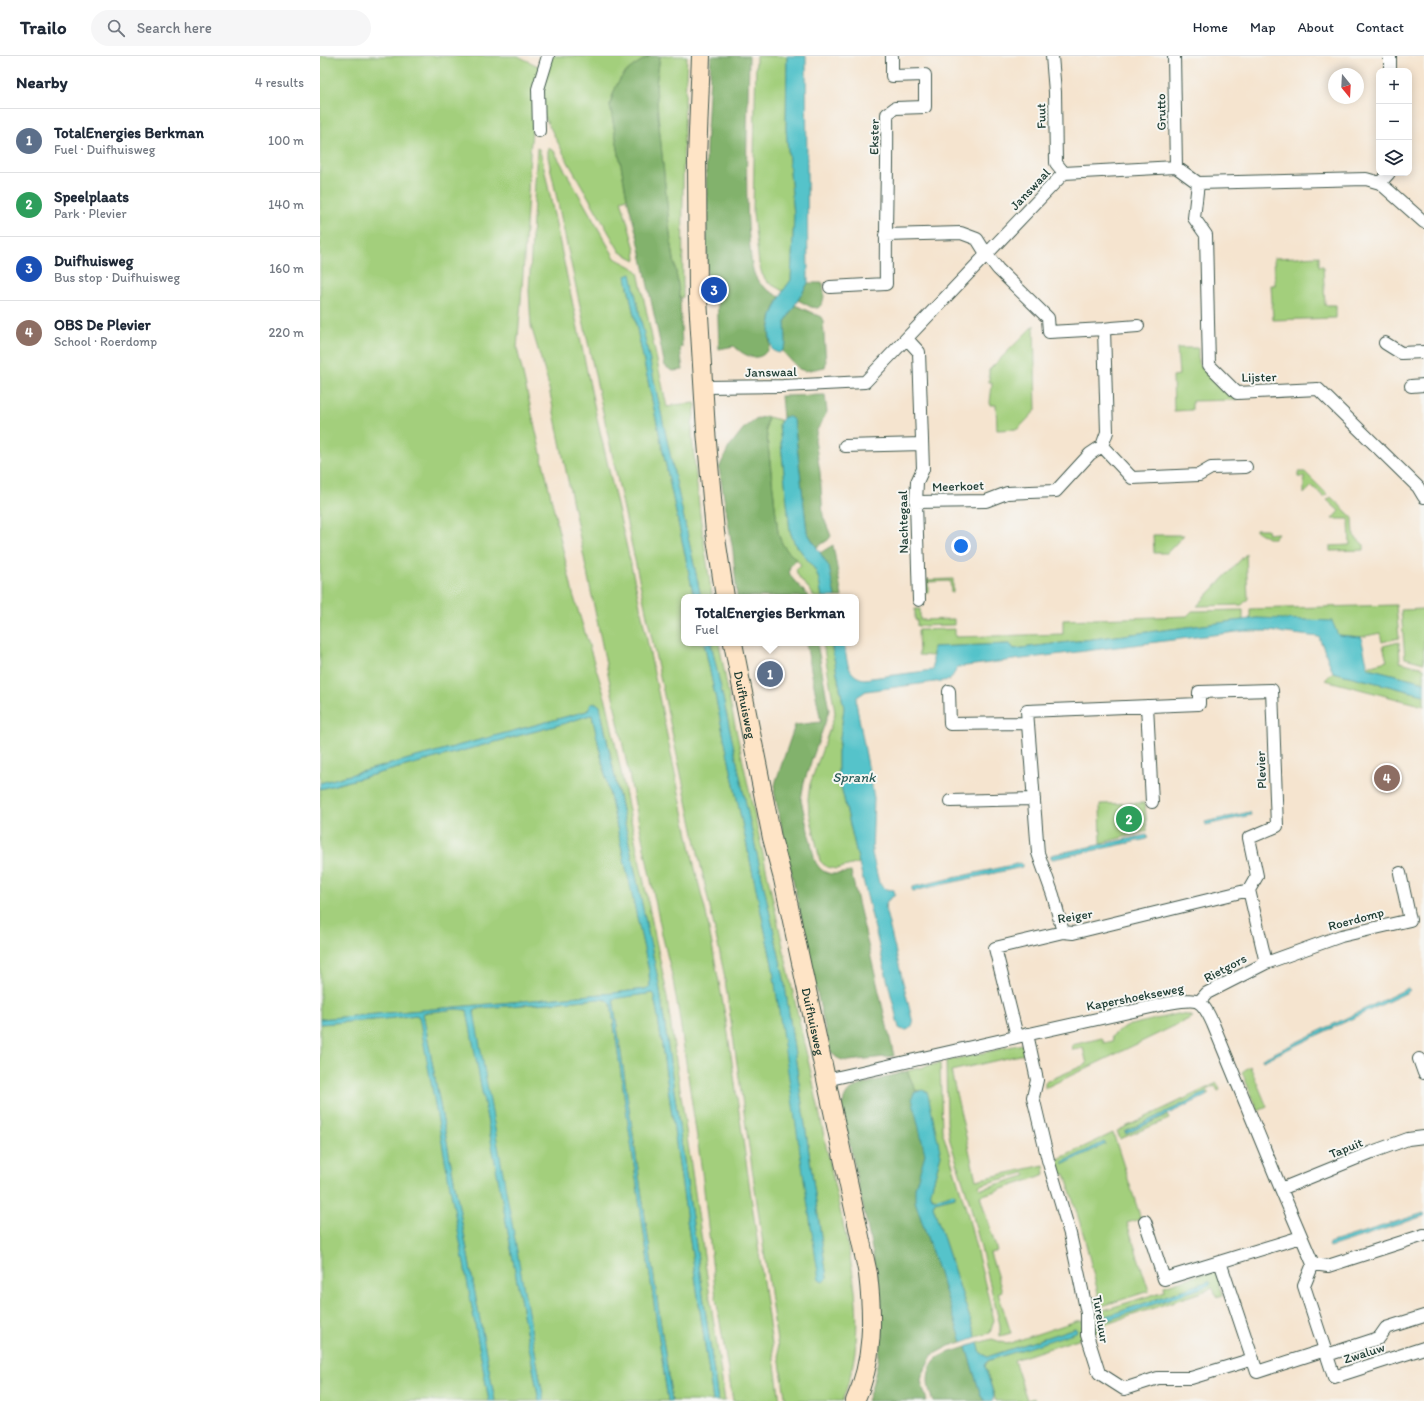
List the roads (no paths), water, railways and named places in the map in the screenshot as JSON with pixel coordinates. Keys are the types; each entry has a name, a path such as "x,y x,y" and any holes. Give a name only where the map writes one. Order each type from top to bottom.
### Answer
{"main road":[{"path":"701,56 696,229 698,299 703,387 715,532 725,594"},
{"name":"Duifhuisweg","path":"734,646 772,838 783,879 868,1274 872,1321 868,1359 863,1381 855,1401"}],"street":[{"path":"539,131 538,89 548,56"},
{"name":"Ekster","path":"830,287 886,284 885,235 888,166 887,114 895,108 925,107 924,75 892,76 892,56"},
{"name":"Fuut","path":"1052,56 1055,92 1056,163 1064,173"},
{"name":"Grutto","path":"1174,56 1176,166"},
{"path":"1390,56 1390,68"},
{"path":"1176,166 1198,183 1366,179 1380,183 1424,222"},
{"name":"Janswaal","path":"703,387 784,386 864,382 907,339 1064,173 1176,166"},
{"path":"1380,183 1386,176"},
{"name":"Lijster","path":"1198,183 1194,218 1206,235 1209,365 1237,393 1318,389 1421,487 1424,497"},
{"path":"885,235 961,233 977,239 998,269 1048,318 1049,332 1104,330 1138,326"},
{"path":"1104,330 1107,432 1102,446 1132,478 1199,475 1211,468 1246,467"},
{"name":"Nachtegaal","path":"907,339 919,352 923,469 917,482 916,502 919,600"},
{"path":"1385,343 1401,353 1424,352"},
{"path":"1411,386 1424,385"},
{"path":"845,446 922,444"},
{"name":"Meerkoet","path":"916,502 986,501 1007,493 1056,491 1090,454 1102,446"},
{"name":"Plevier","path":"1028,723 1027,711 1199,704 1199,692 1272,690 1277,826 1249,838 1257,876 1249,890"},
{"path":"949,691 950,724 1028,723 1038,853 1053,895 1063,932"},
{"path":"1147,706 1152,802"},
{"path":"950,801 1034,798"},
{"name":"Roerdomp","path":"1266,963 1341,936 1410,920 1400,873"},
{"path":"1249,890 1266,963"},
{"name":"Reiger","path":"1022,1035 995,948 1063,932 1073,933 1249,890"},
{"name":"Rietgors","path":"1200,1002 1207,993 1266,963"},
{"name":"Kapershoekseweg","path":"826,1080 1022,1035 1180,1001 1193,1000 1200,1002 1208,1012 1313,1264"},
{"name":"Tureluur","path":"1022,1035 1037,1080 1034,1097 1048,1160 1070,1234 1087,1313 1087,1335 1099,1373 1124,1389 1158,1378 1191,1378 1253,1359"},
{"path":"1419,1059 1424,1073"},
{"name":"Tapuit","path":"1281,1189 1394,1144 1408,1139 1424,1137"},
{"path":"1145,1221 1164,1279 1301,1236"},
{"path":"1313,1264 1328,1266 1424,1235"},
{"path":"1220,1262 1253,1359"},
{"name":"Zwaluw","path":"1313,1264 1304,1286 1334,1377 1424,1348"},
{"name":"Zwaluw","path":"1253,1359 1257,1372 1380,1338 1386,1328 1424,1316"}],"water":[{"path":"787,56 806,56 808,283 785,322 786,344 782,351 778,353 772,350 769,332 772,315 783,291 791,280 794,215 786,129"},
{"path":"631,274 700,594 693,594 626,276"},
{"path":"788,416 794,420 807,532 829,567 834,594 821,594 816,571 794,542 790,531 779,424 783,418"},
{"name":"Sprank","path":"1258,618 1332,621 1338,635 1361,637 1368,668 1424,682 1424,695 1333,672 1319,637 1269,631 1244,631 958,667 950,680 866,691 857,697 856,702 874,798 872,853 879,883 886,889 894,890 895,895 887,901 885,908 913,1023 908,1030 903,1030 899,1028 838,773 838,753 844,708 832,646 845,646 848,666 854,674 864,679 933,670 933,647 1010,644 1014,649"},
{"path":"705,646 712,646 784,979 827,1278 823,1282 819,1280 772,964"},
{"path":"596,703 600,706 659,984 718,1401 713,1401 657,1011 653,993 613,999 672,1401 668,1401 611,1004 607,1000 599,999 482,1008 475,1010 474,1012 544,1401 539,1401 467,1010 456,1009 423,1013 495,1401 489,1401 419,1017 416,1015 320,1024 320,1019 614,993 650,987 649,971 592,715 320,789 320,783 587,711 591,704"},
{"path":"1250,812 1251,815 1206,825 1205,822"},
{"path":"1146,835 1148,836 1147,839 1053,859 1051,858 1051,855"},
{"path":"1021,863 1022,867 913,891 912,889 912,887"},
{"path":"1408,988 1410,990 1408,992 1263,1061 1262,1060 1262,1059"},
{"path":"922,1090 927,1092 928,1095 941,1155 930,1194 931,1197 935,1199 953,1193 955,1194 955,1197 935,1202 933,1206 976,1337 962,1342 915,1201 915,1188 925,1154 912,1098 914,1093"},
{"path":"1205,1093 1207,1094 1206,1096 1126,1134 1125,1133 1125,1132"},
{"path":"1104,1142 1106,1144 1064,1164 1062,1163 1063,1162"},
{"path":"1424,1213 1424,1216 1330,1247 1329,1245 1329,1243"},
{"path":"1209,1281 1211,1283 1210,1285 1106,1321 1104,1319 1104,1317"},
{"path":"1075,1328 1077,1330 1076,1332 987,1361 985,1366 994,1396 992,1401 985,1401 981,1396 966,1347 978,1343 981,1353 987,1357"}],"place":[{"name":"Duifhuisweg","path":"714,290"},
{"name":"TotalEnergies Berkman","path":"770,674"},
{"name":"OBS De Plevier","path":"1387,778"},
{"name":"Speelplaats","path":"1129,819"}]}
